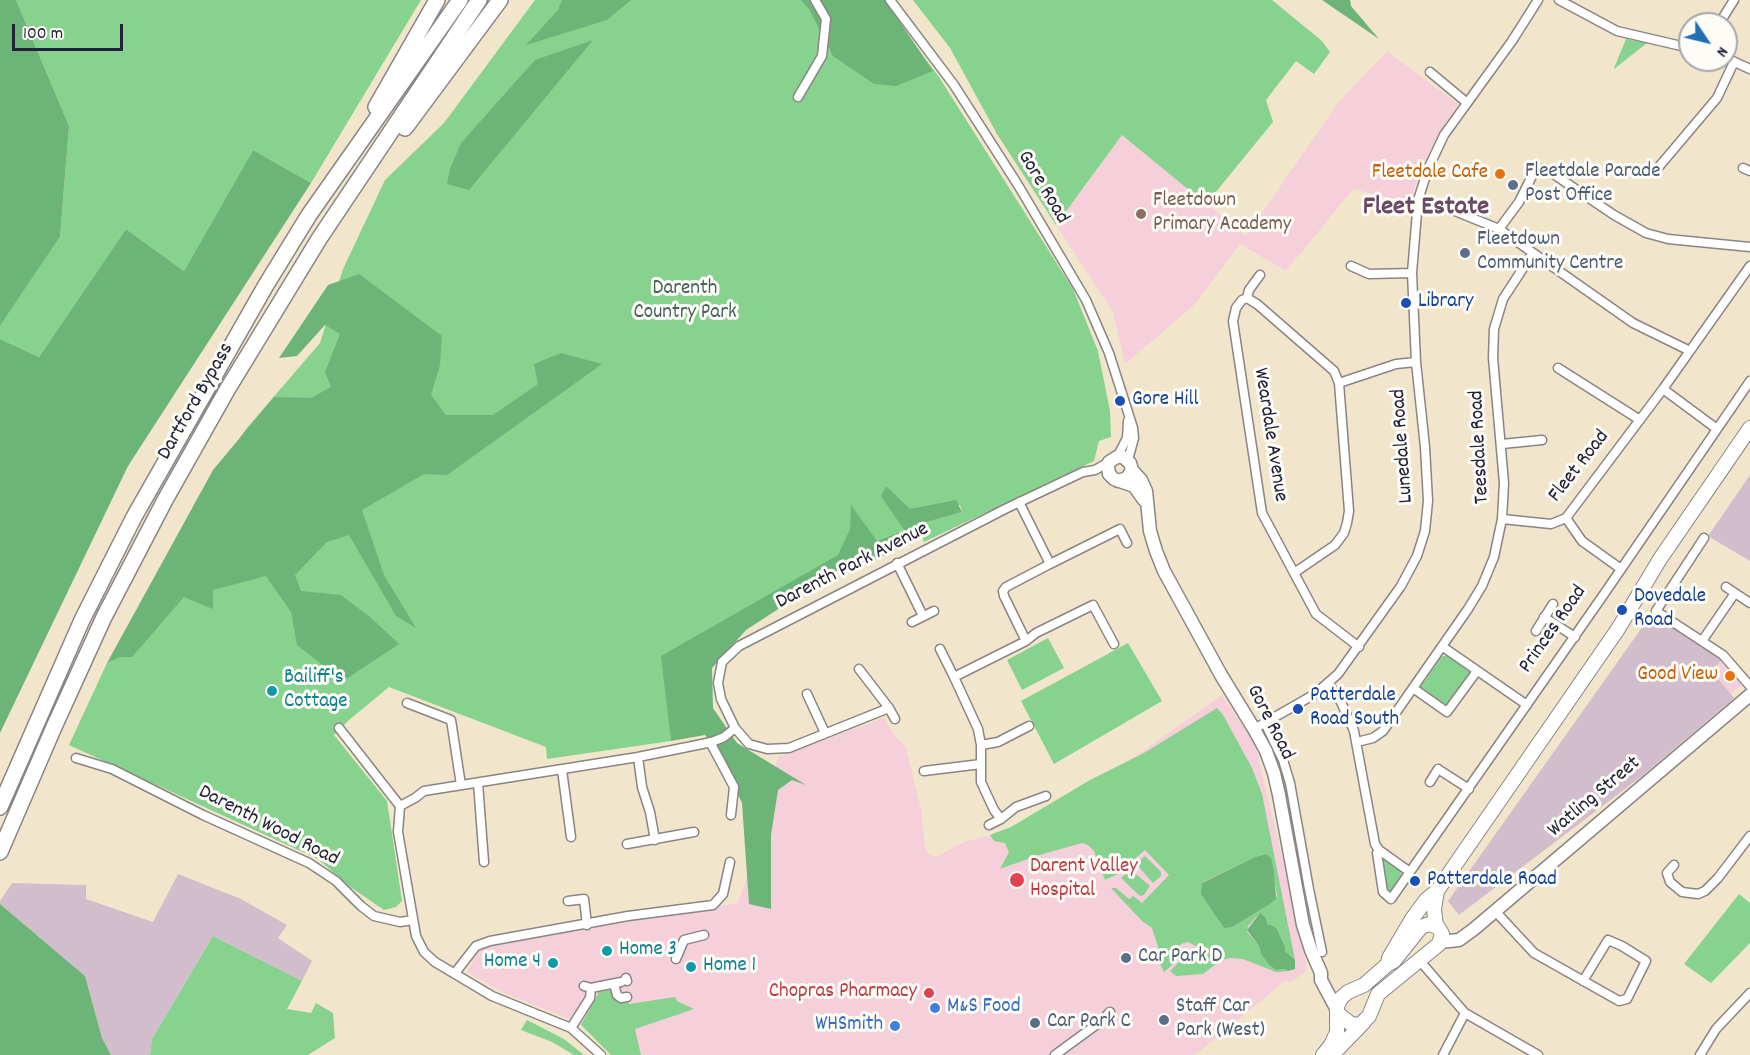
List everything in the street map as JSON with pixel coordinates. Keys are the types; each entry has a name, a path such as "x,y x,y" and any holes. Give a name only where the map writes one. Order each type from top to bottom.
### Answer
{"highway":[{"path":"356,148 437,0"},
{"name":"Dartford Bypass","path":"0,807 82,620 134,517 266,285 309,215 459,0"},
{"name":"Dartford Bypass","path":"0,852 104,617 165,500 227,390 294,279 479,0"},
{"path":"194,452 364,187 500,0"}],"main road":[{"path":"1388,964 1389,958 1412,919 1426,900 1437,891 1635,604 1637,595 1660,559 1750,428"},
{"path":"1635,604 1641,601 1653,585 1670,556 1750,441"},
{"path":"1332,1055 1368,1018 1378,994 1440,942 1442,934 1437,926 1434,909 1437,891"},
{"path":"1323,1055 1334,1039 1338,1026 1338,1001 1348,992 1364,985 1394,961 1421,927 1429,924 1437,926"},
{"path":"1337,1011 1345,1021 1354,1025 1368,1018"}],"street":[{"path":"798,97 822,56 826,19 815,0"},
{"name":"Gore Road","path":"890,0 954,85 1018,185 1071,275 1103,337 1133,428 1134,438 1119,467 1143,485 1152,540 1164,571 1221,675 1259,726 1274,772 1303,890 1322,952"},
{"name":"Lunedale Road","path":"1259,726 1329,684 1346,665 1401,586 1417,556 1425,531 1428,501 1428,476 1416,362 1412,273 1418,200 1434,153 1466,102 1512,41 1538,0"},
{"path":"1558,0 1617,31 1678,45"},
{"path":"1430,72 1466,102"},
{"path":"1657,169 1718,98 1726,72"},
{"path":"1499,229 1519,202 1534,172 1546,169 1614,214 1646,232 1668,239 1750,247"},
{"path":"1418,200 1445,207 1499,229 1633,323 1690,351"},
{"name":"Teesdale Road","path":"1357,742 1373,738 1383,731 1443,647 1482,586 1494,557 1502,519 1504,483 1493,358 1494,329 1503,299 1533,253"},
{"path":"1351,266 1369,274 1412,273"},
{"name":"Fleet Road","path":"1502,519 1551,524 1566,518 1664,389 1750,266"},
{"name":"Weardale Avenue","path":"1260,275 1247,298 1242,300 1236,308 1233,321 1262,510 1270,529 1319,617 1359,647"},
{"path":"1247,298 1319,357 1336,374 1339,383 1349,511 1347,523 1337,543 1294,573"},
{"path":"1339,383 1396,364 1416,362"},
{"path":"1558,368 1640,420"},
{"name":"Princes Road","path":"1379,850 1377,853 1383,892 1392,898 1575,637 1750,381"},
{"path":"1664,389 1718,429"},
{"path":"1502,444 1542,440"},
{"name":"Darenth Park Avenue","path":"735,728 721,699 718,683 722,662 740,646 1019,502 1083,472 1119,467"},
{"path":"1019,502 1050,564"},
{"path":"1566,518 1582,541 1621,569"},
{"path":"1026,641 1004,596 1003,591 1006,587 1120,529 1127,543"},
{"path":"1704,538 1656,611 1727,659 1750,686"},
{"path":"897,563 923,616"},
{"path":"1726,587 1750,603"},
{"path":"1702,641 1735,593"},
{"path":"1536,630 1553,604"},
{"path":"954,677 1093,605 1114,644"},
{"path":"912,622 934,611"},
{"path":"1544,617 1575,637"},
{"path":"1443,647 1527,705"},
{"path":"940,649 976,723 981,745 982,786 990,804 1001,819"},
{"path":"859,669 895,719"},
{"path":"1413,688 1448,712 1477,671"},
{"path":"1329,684 1348,716 1357,742 1375,844 1379,850 1410,872"},
{"path":"807,694 825,733"},
{"name":"Watling Street","path":"1440,942 1459,940 1468,933 1750,695"},
{"path":"407,703 450,720 461,785"},
{"path":"400,806 424,791 638,757 710,742 724,737 735,728 748,744 767,749 789,748 889,708"},
{"path":"981,745 997,742 1029,726"},
{"path":"339,728 400,806 398,832 416,936 422,949 434,961 495,997 571,1028 601,1055"},
{"path":"710,742 734,788 731,815"},
{"path":"638,757 642,787 650,812 655,840"},
{"name":"Darenth Wood Road","path":"76,758 112,770 203,815 309,863 336,881 374,916 400,922 413,920"},
{"path":"924,771 981,764"},
{"path":"1430,782 1438,769 1469,789"},
{"path":"562,770 572,837"},
{"path":"477,783 484,862"},
{"path":"989,825 1016,807 1046,796"},
{"path":"627,844 694,832"},
{"path":"1674,865 1667,873 1670,882 1682,892 1698,894 1718,879 1750,836"},
{"path":"455,973 466,957 480,944 627,916 713,905 723,894 730,862"},
{"name":"Gore Road","path":"1303,890 1305,933 1321,980 1337,1011"},
{"path":"568,901 584,899 587,925"},
{"path":"1495,910 1534,953 1583,981 1619,1001 1624,1001 1646,962 1622,946 1608,940 1583,981"},
{"path":"1437,926 1452,932 1468,933"},
{"path":"676,959 684,940 704,935"},
{"path":"1420,961 1465,1013 1532,1054"},
{"path":"1320,973 1335,987 1348,992"},
{"path":"571,1028 590,999 588,987 616,982 617,996 627,997"},
{"path":"1700,1055 1716,1029 1750,993"},
{"path":"1055,1055 1110,1012"},
{"path":"1443,1055 1465,1013"}],"shaded area":[{"name":"Fleetdown Primary Academy","path":"1387,51 1458,104 1441,129 1424,162 1420,161 1418,167 1421,169 1411,203 1353,189 1286,271 1240,244 1193,306 1125,364 1113,312 1056,225 1122,135 1246,236 1338,103"},
{"path":"1750,475 1750,561 1708,536"},
{"path":"1653,612 1716,652 1722,660 1711,670 1734,698 1642,776 1459,915 1448,901"},
{"path":"1722,660 1742,685 1731,694 1711,669"},
{"name":"Darent Valley Hospital","path":"1222,695 1255,744 1301,935 1307,970 1290,983 1286,980 1195,1055 612,1055 582,1024 504,993 467,972 479,951 489,946 738,903 754,856 778,757 884,718 892,732 906,748 921,809 925,848 928,854 936,857 964,842 995,834 1061,809"},
{"path":"178,874 241,899 287,925 278,938 312,961 302,981 213,936 152,1039 150,1055 111,1055 102,1038 85,976 0,904 0,901 12,883 86,885 86,899 153,922"}],"green space":[{"path":"0,0 16,0 69,126 60,237 0,326"},
{"path":"16,0 421,0 311,183 253,150 184,271 126,229 39,357 0,339 0,326 60,237 69,126"},
{"name":"Darenth Country Park","path":"535,0 881,0 939,77 1073,289 1098,351 1110,411 1111,437 1099,441 1094,461 924,542 919,524 962,512 960,505 855,551 664,657 671,741 547,759 546,747 389,687 334,735 387,801 402,901 396,907 384,910 349,886 318,859 69,745 107,663 121,657 218,469 246,429 320,343 343,269 385,180 444,123"},
{"path":"562,0 631,0 607,20 526,45 558,10"},
{"path":"801,0 885,0 933,71 896,86 874,84 833,56 809,9"},
{"path":"913,0 1272,0 1322,41 1330,52 1314,74 1296,61 1266,100 1273,122 1206,204 1122,135 1056,225 997,134 950,48"},
{"path":"1322,0 1350,0 1351,6 1379,39"},
{"path":"1626,39 1647,43 1614,69 1614,68"},
{"path":"593,40 469,190 447,184 450,169 461,143 535,60"},
{"path":"253,150 311,183 128,466 0,733 0,339 39,357 126,229 184,271"},
{"path":"359,274 442,336 440,365 431,395 446,415 493,415 538,384 534,364 561,353 602,364 447,475 424,474 362,510 384,575 416,628 396,616 349,535 327,542 295,575 301,591 341,595 370,617 399,644 343,681 297,645 291,612 266,576 213,590 213,609 184,597 132,657 121,657 107,663 213,470 274,397 311,398 331,387 325,372 340,334 325,325 297,356 279,358 328,285"},
{"path":"886,486 910,509 956,500 962,512 920,524 921,537 867,564 854,560 746,630 712,668 713,708 737,743 806,785 792,780 778,790 771,835 771,909 749,904 742,803 717,751 705,735 671,741 661,656 838,555 850,529 851,505 877,541 904,530 881,496"},
{"path":"1048,638 1064,668 1022,690 1007,660"},
{"path":"1128,643 1162,701 1054,764 1021,701"},
{"path":"1442,656 1447,656 1470,672 1470,677 1449,706 1445,707 1420,688"},
{"path":"1217,708 1223,715 1252,768 1262,794 1295,960 1285,951 1277,929 1268,925 1261,914 1248,926 1247,932 1259,946 1261,954 1269,965 1276,970 1288,971 1276,972 1243,959 1231,958 1221,960 1203,974 1176,976 1170,971 1182,959 1191,961 1197,954 1196,946 1188,942 1181,944 1178,950 1180,958 1164,972 1158,959 1158,947 1152,928 1142,921 1111,888 1116,888 1129,899 1133,896 1142,903 1169,875 1145,850 1118,874 1105,880 1094,851 1082,843 1000,869 1009,852 1005,843 994,841 990,835 1011,827 1090,780 1144,753","holes":["1266,854 1272,862 1277,896 1267,906 1232,927 1223,927 1207,900 1203,882 1255,857"]},
{"path":"1265,731 1283,768 1305,885 1303,887 1300,887 1262,733"},
{"path":"1266,854 1271,858 1274,871 1276,899 1232,927 1224,928 1201,894 1202,883 1255,857"},
{"path":"1145,856 1161,872 1161,876 1153,883 1138,866 1134,865"},
{"path":"1381,858 1401,871 1402,878 1392,893 1387,892"},
{"path":"1131,870 1150,886 1144,895 1140,896 1121,878"},
{"path":"1739,894 1750,903 1750,943 1711,983 1684,964"},
{"path":"0,904 85,976 102,1038 111,1055 0,1055"},
{"path":"1260,913 1265,917 1268,925 1277,929 1285,951 1295,960 1295,969 1276,970 1261,954 1259,946 1247,930"},
{"path":"213,936 302,981 287,1009 311,1013 316,1003 333,1013 335,1038 308,1055 150,1055 152,1039"},
{"path":"610,990 613,995 627,1000 629,1004 675,997 677,1001 694,1009 635,1029 641,1055 611,1055 581,1025 599,992"},
{"path":"527,1020 564,1039 584,1055 574,1055 552,1042 521,1030"}],"place":[{"name":"Fleetdale Cafe","path":"1500,174"},
{"name":"Fleetdale Parade Post Office","path":"1513,185"},
{"name":"Fleetdown Primary Academy","path":"1141,214"},
{"name":"Fleetdown Community Centre","path":"1465,253"},
{"name":"Library","path":"1406,303"},
{"name":"Gore Hill","path":"1120,401"},
{"name":"Dovedale Road","path":"1622,610"},
{"name":"Good View","path":"1730,676"},
{"name":"Bailiff's Cottage","path":"272,691"},
{"name":"Patterdale Road South","path":"1298,709"},
{"name":"Darent Valley Hospital","path":"1017,880"},
{"name":"Patterdale Road","path":"1415,881"},
{"name":"Home 3","path":"607,951"},
{"name":"Car Park D","path":"1126,958"},
{"name":"Home 4","path":"553,963"},
{"name":"Home 1","path":"691,967"},
{"name":"Chopras Pharmacy","path":"929,993"},
{"name":"M&S Food","path":"935,1008"},
{"name":"Staff Car Park (West)","path":"1164,1020"},
{"name":"Car Park C","path":"1035,1023"},
{"name":"WHSmith","path":"895,1026"}],"district":[{"name":"Fleet Estate","path":"1426,209"}]}
